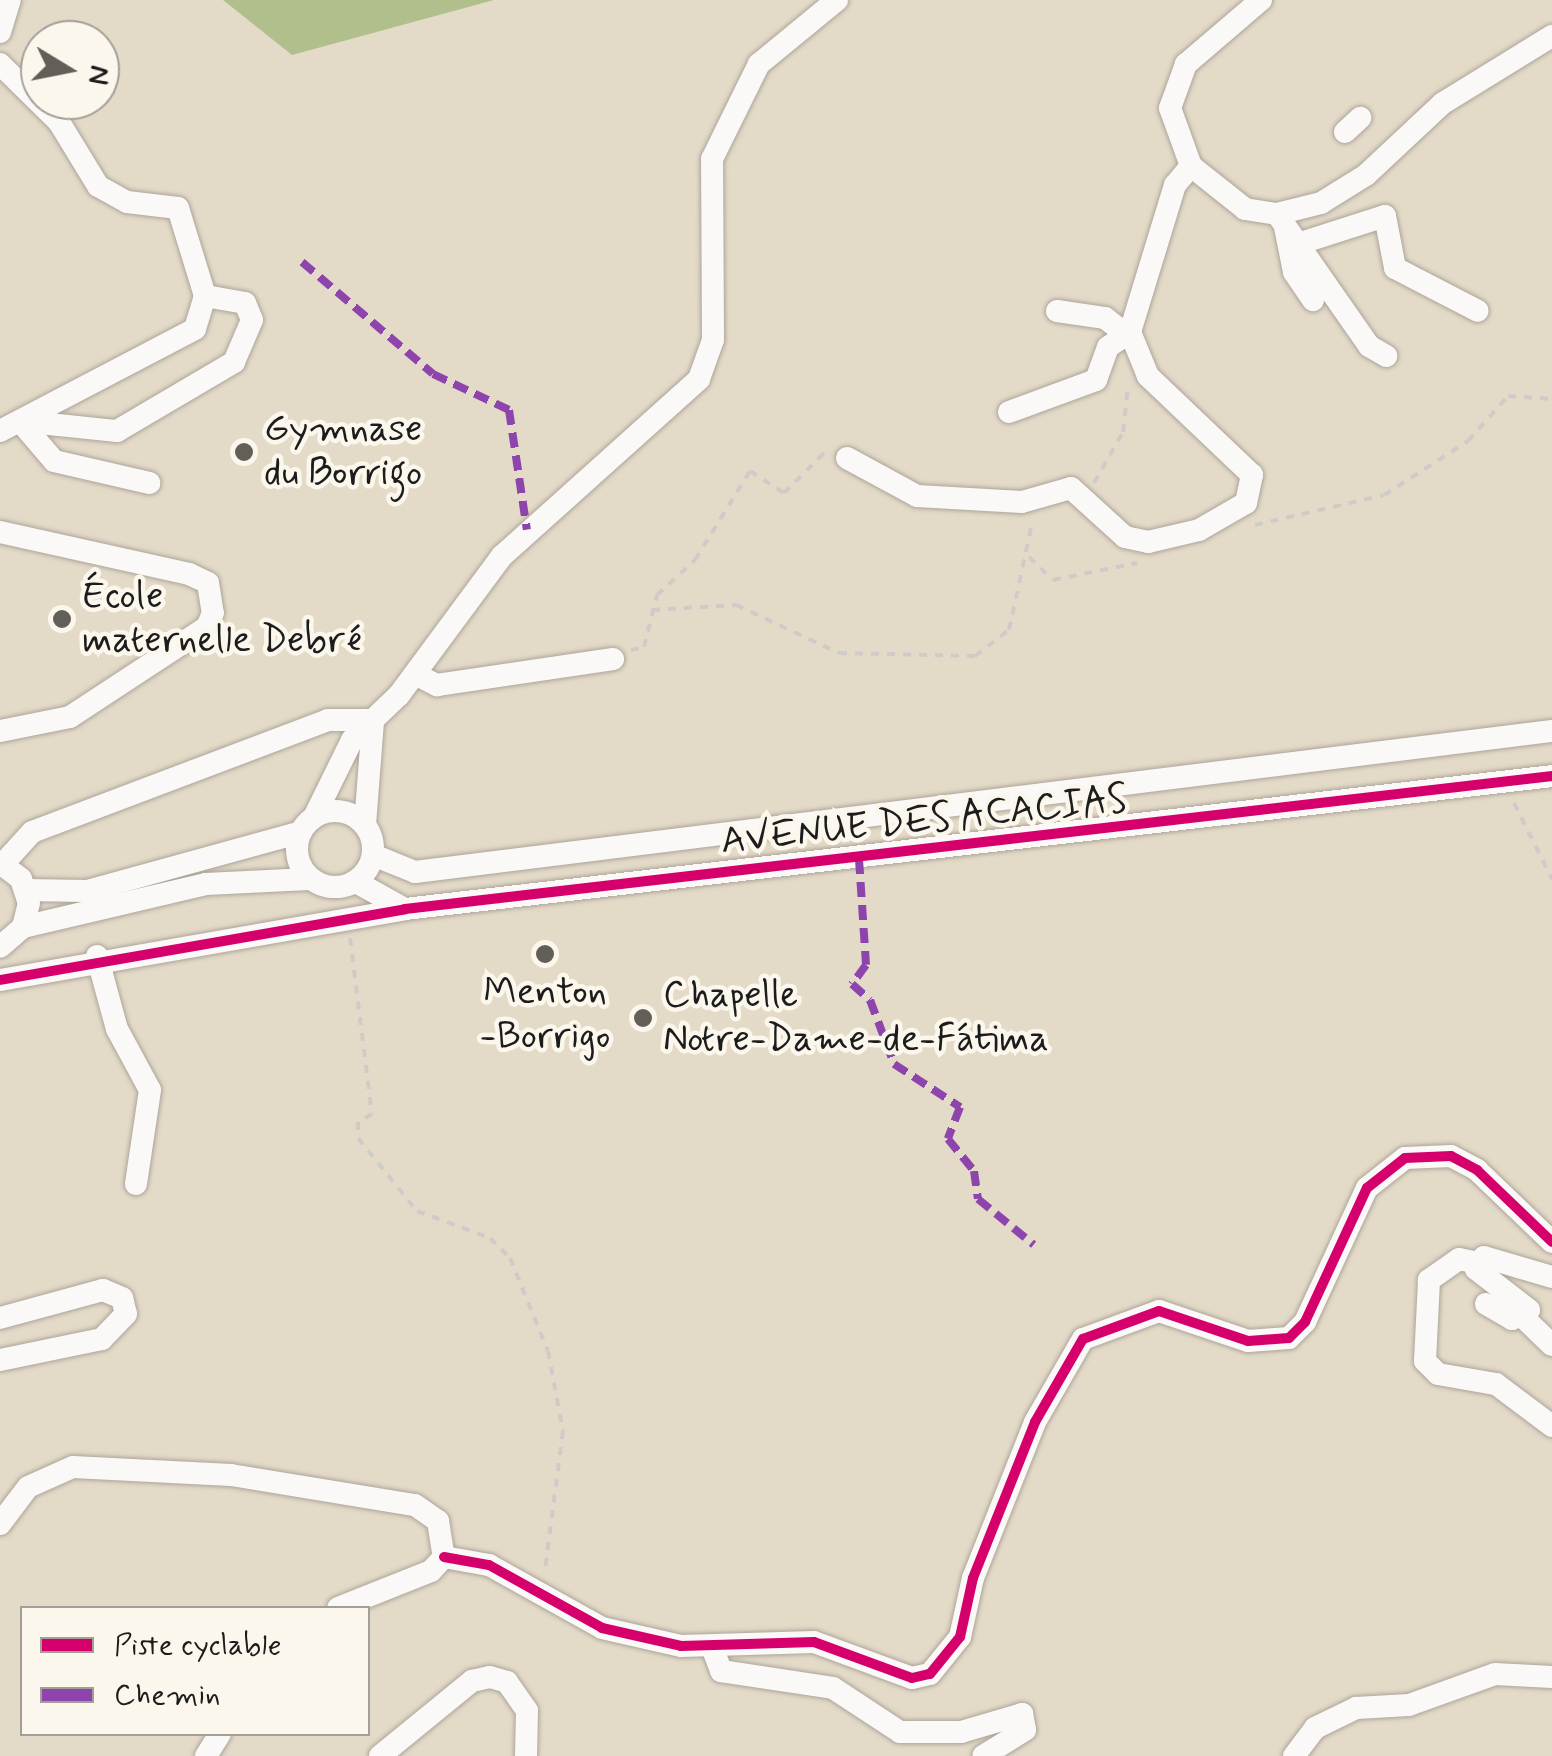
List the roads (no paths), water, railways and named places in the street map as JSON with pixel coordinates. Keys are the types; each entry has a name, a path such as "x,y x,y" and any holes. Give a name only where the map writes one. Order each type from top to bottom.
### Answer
{"street":[{"path":"0,32 10,0"},
{"path":"320,883 298,862 307,824 352,740 399,695 502,556 699,378 713,340 708,182 718,140 759,64 836,0"},
{"path":"1261,0 1174,82 1170,108 1190,166 1245,210 1281,220 1304,242 1369,346 1386,356"},
{"path":"1281,220 1322,203 1366,175 1443,103 1552,36"},
{"path":"0,64 58,122 98,186 127,202 178,208 205,296 194,330 10,426"},
{"path":"1009,412 1096,380 1127,332 1175,185 1190,166"},
{"path":"1304,242 1385,216 1395,268 1478,311"},
{"path":"1281,220 1294,272 1312,300"},
{"path":"10,426 117,431 234,362 252,320 244,303 205,296"},
{"path":"847,458 917,496 988,503 1084,493 1125,537 1148,542 1224,518 1254,489 1252,475 1148,376 1127,332 1105,318 1056,312"},
{"path":"10,426 54,461 149,483"},
{"path":"0,532 189,574 208,583 213,613 207,627 70,717 0,731"},
{"path":"415,674 437,685 613,659"},
{"path":"365,825 347,812 87,891 26,890 2,864 32,832 328,720 373,720"},
{"path":"356,882 373,855 365,825 373,720"},
{"name":"AVENUE DES ACACIAS","path":"373,855 414,872 1552,731"},
{"name":"AVENUE DES ACACIAS","path":"0,980 97,956 405,909 1552,776"},
{"path":"0,947 23,928 206,884 356,882 405,909"},
{"path":"304,927 320,883"},
{"path":"23,928 26,890"},
{"path":"97,956 106,1000 150,1090 136,1184"},
{"path":"444,1556 489,1565 602,1628 712,1646 814,1642 912,1678 930,1674 960,1636 972,1578 1035,1422 1082,1339 1159,1311 1248,1341 1288,1338 1386,1166 1451,1156 1552,1242"},
{"path":"1552,1277 1519,1262 1460,1260 1429,1280 1424,1357 1438,1374 1496,1384 1552,1426"},
{"path":"1474,1262 1518,1297 1526,1320"},
{"path":"0,1318 103,1290 122,1298 126,1314 102,1339 0,1360"},
{"path":"1486,1304 1526,1320 1552,1345"},
{"path":"1424,1357 1478,1370"},
{"path":"0,1524 28,1487 73,1467 231,1475 415,1505 438,1522 444,1556"},
{"path":"343,1606 432,1570 444,1556"},
{"path":"712,1646 721,1671 833,1688 900,1732 961,1732 1022,1714 1025,1730 983,1756"},
{"path":"1294,1756 1315,1728 1356,1708 1410,1705 1495,1674 1552,1677"},
{"path":"380,1756 472,1681 490,1677 507,1682 527,1711 526,1756"}],"place":[{"name":"Gymnase du Borrigo","path":"244,452"},
{"name":"École maternelle Debré","path":"62,619"},
{"name":"Menton -Borrigo","path":"545,954"},
{"name":"Chapelle Notre-Dame-de-Fátima","path":"643,1018"}]}
